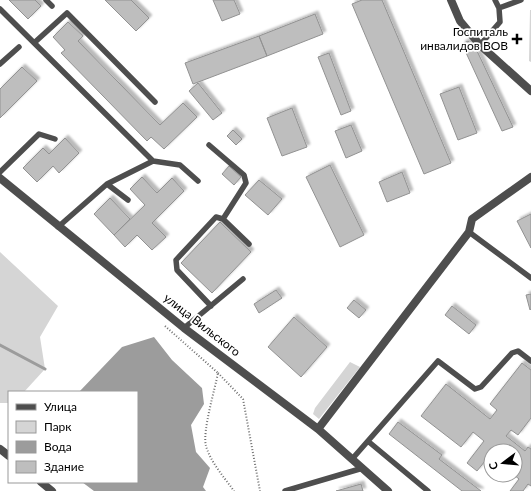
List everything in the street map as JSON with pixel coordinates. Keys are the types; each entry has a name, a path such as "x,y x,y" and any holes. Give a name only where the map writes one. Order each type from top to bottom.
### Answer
{"street":[{"path":"451,0 460,21 480,45 531,91"},
{"path":"318,429 469,232 472,219 531,177"},
{"name":"улица Вильского","path":"0,178 58,227 184,328 318,429 353,458 388,491"},
{"path":"0,449 8,455"}],"lane":[{"path":"46,0 52,6"},
{"path":"480,45 500,22 499,8 495,0"},
{"path":"499,8 521,0"},
{"path":"0,9 153,161"},
{"path":"34,43 67,13 155,102"},
{"path":"0,64 19,47"},
{"path":"0,172 39,134 55,139"},
{"path":"209,145 244,175 246,183 223,219"},
{"path":"58,227 107,184 153,161 180,165 198,181"},
{"path":"107,184 128,200"},
{"path":"211,306 176,270 176,260 216,218 223,219 249,244"},
{"path":"469,232 531,278"},
{"path":"184,328 243,279"},
{"path":"353,458 369,442 438,361 475,389 481,387 512,353 518,351 531,361"},
{"path":"369,442 428,491"},
{"path":"286,491 363,468"}],"path":[{"path":"160,321 218,373 243,399 260,491"},
{"path":"218,373 207,425 205,444 210,458 234,491"}],"green space":[{"path":"531,10 531,62 529,61"},
{"path":"0,252 58,306 40,337 45,369 25,391 8,391 8,403 0,403"},
{"path":"350,362 360,367 319,419 313,414 315,408"}],"water":[{"path":"154,337 172,360 202,388 204,404 191,425 196,452 210,468 203,487 206,491 94,491 83,483 138,483 138,391 80,391 122,347"}],"building":[{"path":"9,0 35,0 41,6 28,19"},
{"path":"105,0 131,0 149,18 136,31"},
{"path":"213,0 234,0 240,14 222,21"},
{"path":"362,0 382,0 451,163 424,174 352,4"},
{"path":"315,14 323,34 267,56 259,36"},
{"path":"68,22 83,36 78,41 160,125 183,103 197,117 164,149 151,137 147,141 61,53 65,50 53,37"},
{"path":"259,36 267,56 193,84 185,63"},
{"path":"468,41 478,53 513,127 502,131 462,44"},
{"path":"329,53 351,111 341,115 318,57"},
{"path":"22,67 37,81 0,118 0,89"},
{"path":"198,83 222,113 213,120 189,91"},
{"path":"459,87 477,133 458,140 440,94"},
{"path":"292,108 307,147 282,156 267,118"},
{"path":"351,125 362,151 346,158 335,131"},
{"path":"233,130 242,139 236,145 227,136"},
{"path":"65,138 79,153 59,173 53,166 37,182 23,168 43,148 49,154"},
{"path":"330,165 364,235 340,247 306,177"},
{"path":"229,166 241,177 234,185 222,174"},
{"path":"402,172 410,193 387,202 379,182"},
{"path":"142,177 157,193 172,178 184,191 152,223 166,237 152,250 137,235 125,247 114,235 145,205 130,189"},
{"path":"259,180 282,199 268,215 245,195"},
{"path":"110,198 130,219 114,235 94,214"},
{"path":"531,214 531,248 517,221"},
{"path":"220,222 251,252 212,293 181,263"},
{"path":"276,290 282,298 259,313 254,304"},
{"path":"531,294 531,309 530,310 526,295"},
{"path":"354,300 366,310 359,318 347,308"},
{"path":"452,306 476,325 469,334 445,315"},
{"path":"294,317 327,347 301,377 268,347"},
{"path":"522,363 531,370 531,418 518,435 511,430 506,436 515,443 483,443 483,464 477,471 467,463 484,441 473,432 461,447 421,416 446,384 490,419 497,410 490,404"},
{"path":"398,422 442,455 439,459 481,491 462,491 389,434"},
{"path":"528,447 531,449 531,486 528,484 523,491 510,491 516,483 523,483 523,449 525,451"},
{"path":"361,484 363,491 336,491"}],"waterway":[{"path":"0,345 45,369"}],"place":[{"name":"Госпиталь инвалидов ВОВ","path":"517,39"}]}
